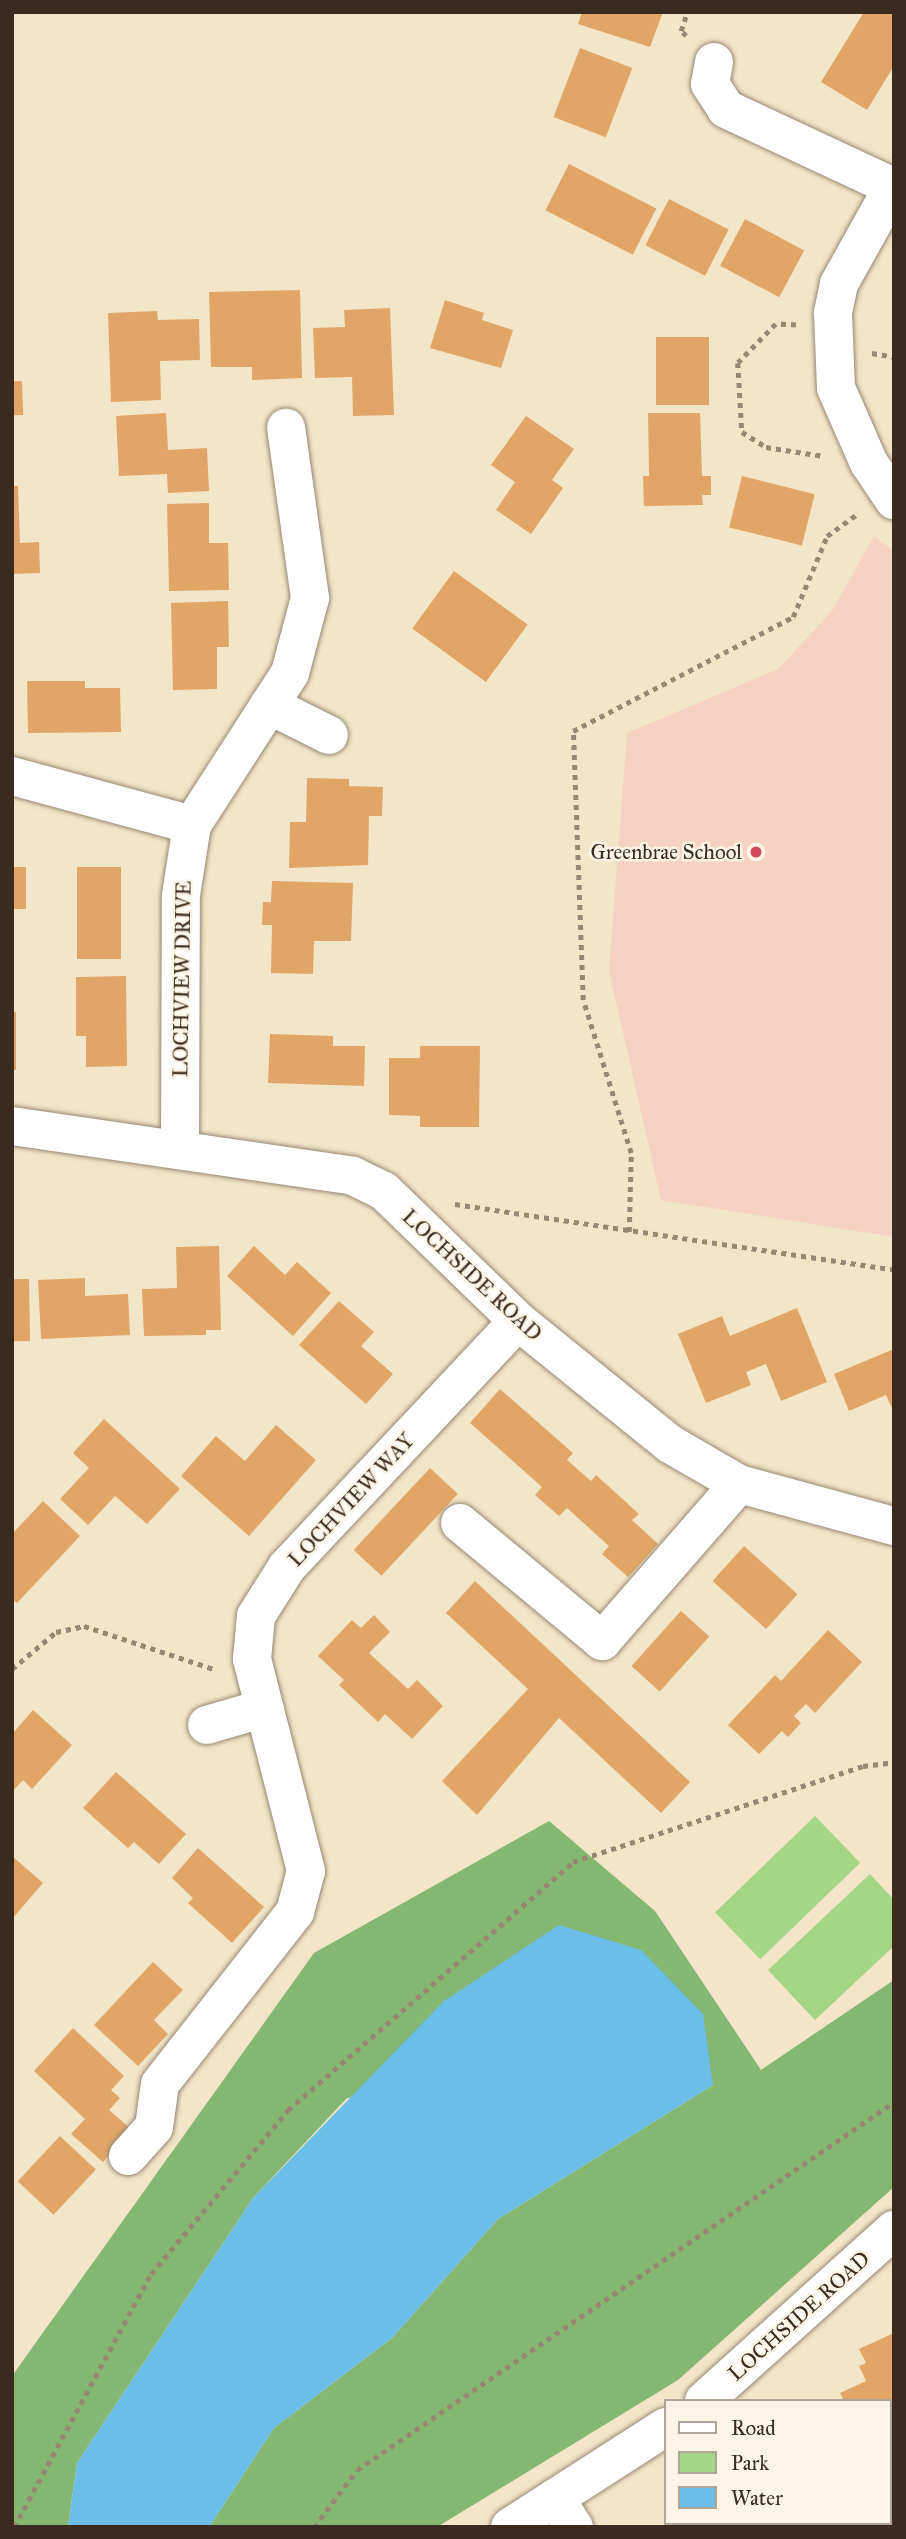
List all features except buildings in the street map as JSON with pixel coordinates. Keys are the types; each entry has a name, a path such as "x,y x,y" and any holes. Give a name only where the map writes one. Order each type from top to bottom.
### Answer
{"street":[{"path":"713,62 710,84 726,109 893,186 839,284 833,313 836,388 884,485"},
{"name":"LOCHVIEW DRIVE","path":"180,1150 181,895 192,825 290,673 310,598 286,428"},
{"path":"269,705 329,735"},
{"path":"12,776 192,825"},
{"name":"LOCHSIDE ROAD","path":"12,1126 353,1176 384,1191 518,1321 670,1444 739,1484 894,1526"},
{"name":"LOCHVIEW WAY","path":"128,2156 154,2127 160,2084 295,1912 306,1871 255,1669 251,1633 256,1616 287,1567 518,1321"},
{"path":"460,1523 602,1641 739,1484"},
{"path":"207,1725 265,1708"},
{"name":"LOCHSIDE ROAD","path":"706,2399 894,2230"},
{"path":"510,2527 565,2512 664,2429"}],"path":[{"path":"833,313 798,326 776,324 738,363 742,432 766,447 884,485"},
{"path":"629,1231 631,1153 583,1000 573,731 793,617 827,536 884,485"},
{"path":"448,1202 894,1270"},
{"path":"12,1669 57,1632 84,1626 228,1674 255,1669"},
{"path":"14,2527 151,2274 288,2109 573,1862 863,1766 894,1762"},
{"path":"314,2527 357,2470 894,2102"}],"shaded area":[{"name":"Greenbrae School","path":"874,536 894,551 894,1237 661,1200 609,971 627,733 778,669 832,611"}],"green space":[{"path":"815,1816 860,1863 760,1959 715,1913"},
{"path":"549,1821 655,1911 761,2070 894,1980 894,2187 678,2380 437,2527 209,2527 274,2428 392,2338 498,2219 713,2085 347,2098 253,2198 77,2463 68,2527 12,2527 12,2376 314,1953"},
{"path":"870,1874 894,1900 894,1946 815,2020 768,1970"}],"water":[{"path":"559,1925 641,1950 703,2014 713,2085 498,2219 392,2338 274,2428 209,2527 68,2527 77,2463 253,2198 444,2001"}],"place":[{"name":"Greenbrae School","path":"756,852"}]}
